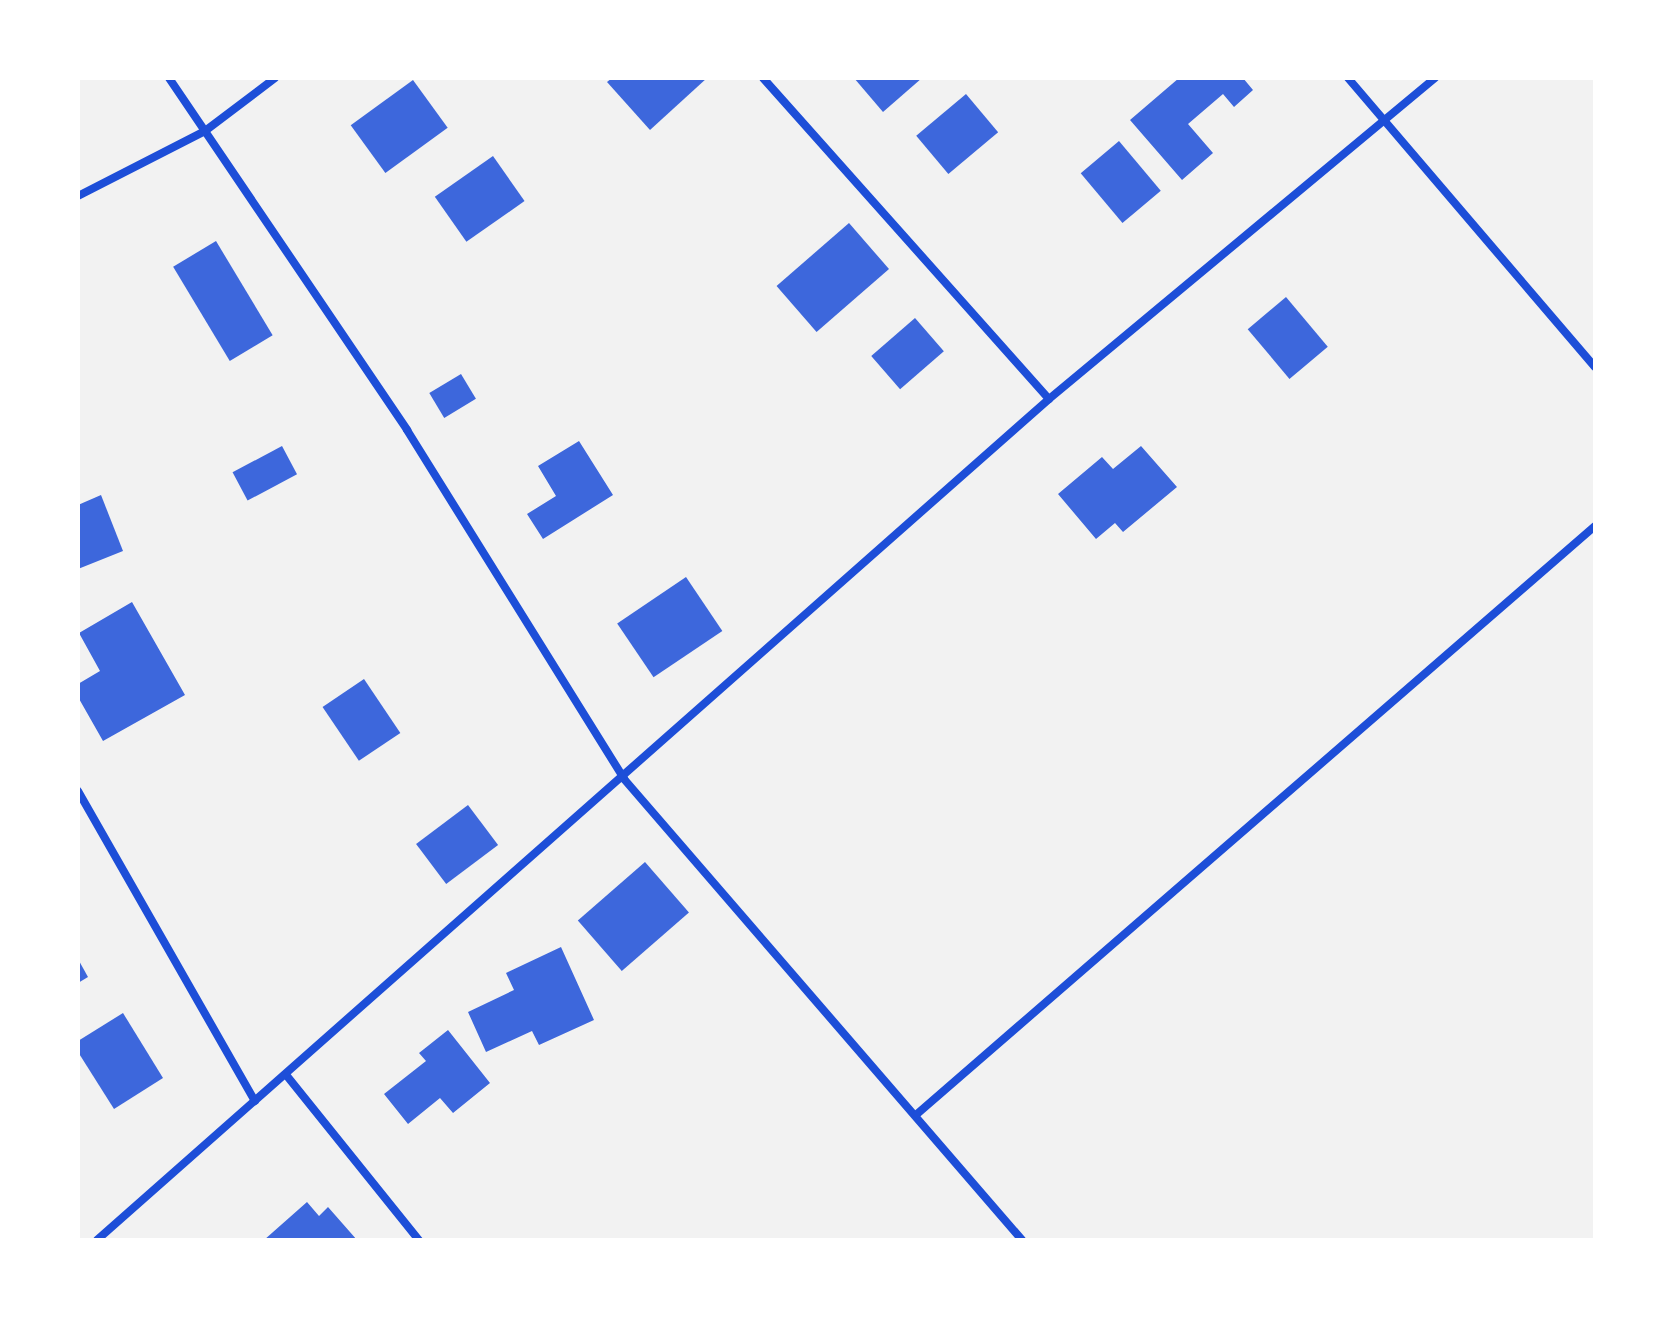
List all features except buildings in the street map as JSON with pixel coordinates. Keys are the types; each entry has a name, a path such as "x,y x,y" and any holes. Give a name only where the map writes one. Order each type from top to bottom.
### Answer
{"street":[{"path":"169,78 407,430 624,779 917,1114 1022,1240"},
{"path":"78,196 205,131 275,78"},
{"path":"763,78 1049,399"},
{"path":"1348,78 1595,367"},
{"path":"97,1240 624,779 1049,399 1385,123 1435,78"},
{"path":"917,1114 1595,526"},
{"path":"78,791 255,1101"},
{"path":"287,1076 419,1240"}]}
